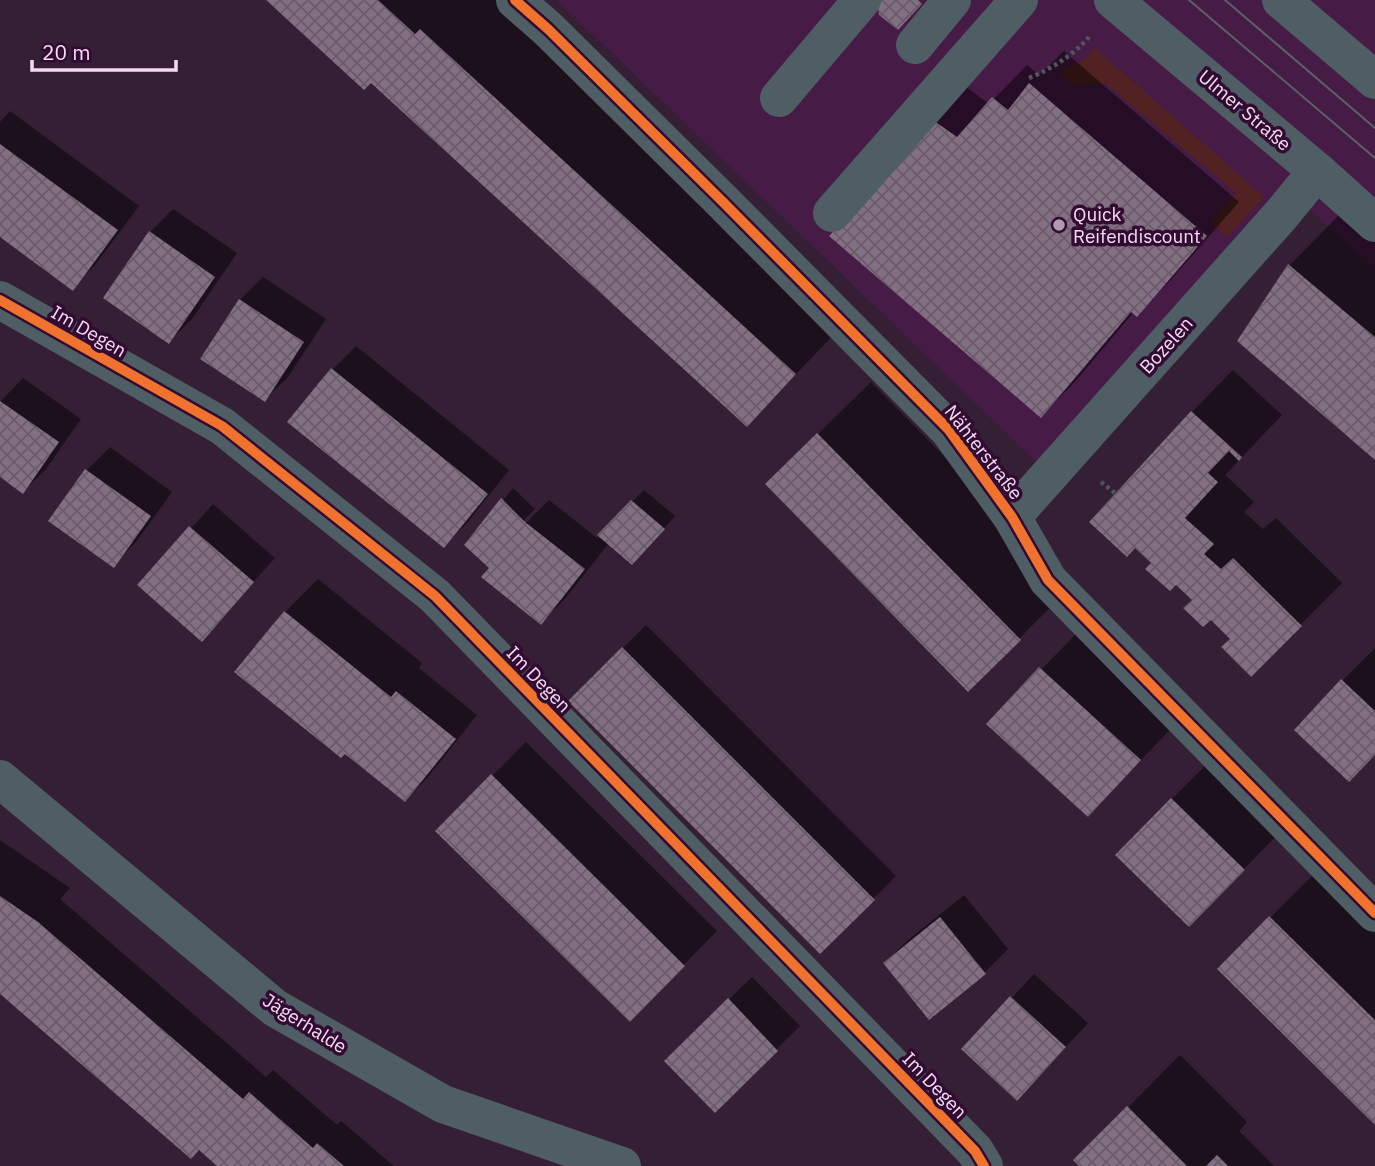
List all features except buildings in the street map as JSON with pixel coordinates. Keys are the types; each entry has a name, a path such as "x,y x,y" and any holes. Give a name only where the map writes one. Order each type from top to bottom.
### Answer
{"street":[{"name":"Nähterstraße","path":"514,0 548,29 704,182 949,430 1012,517 1048,580 1375,913"},
{"path":"779,98 862,0"},
{"path":"915,45 951,0"},
{"path":"832,213 1019,0"},
{"name":"Ulmer Straße","path":"1113,0 1375,223"},
{"path":"1281,0 1375,80"},
{"name":"Bozelen","path":"1012,517 1317,171"},
{"name":"Im Degen","path":"0,300 222,426 435,596 975,1151 984,1166"},
{"name":"Jägerhalde","path":"0,779 275,1008 443,1104 622,1166"}],"path":[{"path":"1030,78 1075,52"}],"shaded area":[{"path":"557,0 1375,0 1375,267 1292,194 1046,471"},
{"path":"1095,48 1264,197 1227,237 1210,222 1236,193 1105,83 1074,86 1058,72 1085,59"}],"tram line":[{"path":"1189,0 1375,158"},
{"path":"1225,0 1375,128"}],"cycle path":[{"path":"515,0 548,29 723,202 949,430 1012,517 1048,580 1375,913"},
{"path":"0,300 222,426 435,596 975,1151 984,1166"}],"place":[{"name":"Quick Reifendiscount","path":"1059,225"}]}
